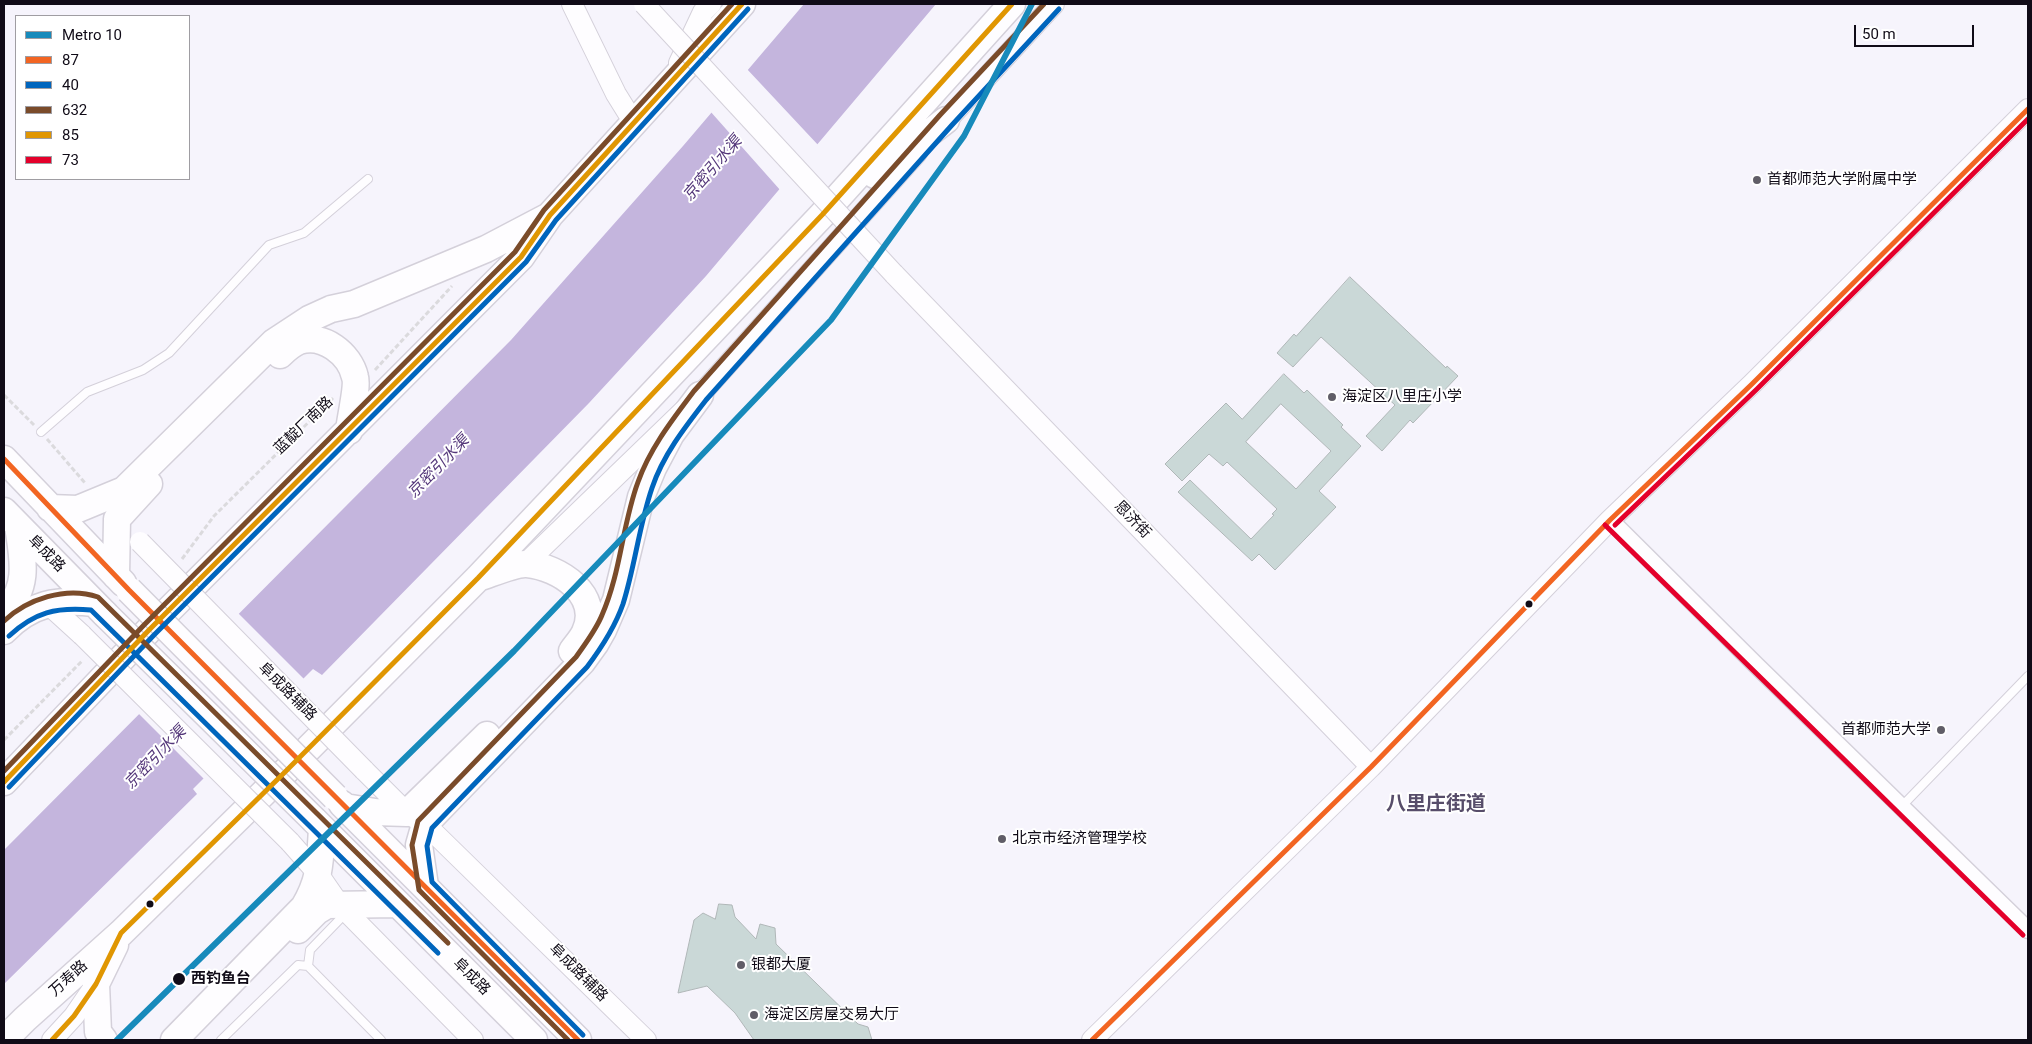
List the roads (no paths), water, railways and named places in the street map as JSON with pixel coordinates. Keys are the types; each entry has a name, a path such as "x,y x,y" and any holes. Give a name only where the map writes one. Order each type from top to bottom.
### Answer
{"highway":[{"path":"4,782 149,630 521,257 550,215 742,4"},
{"path":"478,578 822,215 1012,4"},
{"path":"822,215 946,120"},
{"path":"123,583 109,510 124,490 274,342 291,329 324,312 354,304 486,249 550,215"},
{"path":"50,508 109,510 132,500 271,363 298,341 312,339 326,342 340,352 351,366 356,378 349,431"},
{"path":"416,818 582,662 599,637 616,600 641,497 650,475 671,434 700,395"},
{"name":"阜成路","path":"4,459 123,583 578,1040"},
{"path":"4,613 19,592 23,577 23,556 11,519"},
{"name":"阜成路","path":"11,519 534,1040"},
{"path":"425,886 416,818 571,653 585,632 588,618 587,604 578,589 566,577 548,568 525,564 478,578"},
{"name":"万寿路","path":"4,1040 22,1030 285,772 478,578"},
{"path":"4,631 16,619 48,604 71,601 100,609"},
{"path":"340,802 375,812 416,818"},
{"path":"174,1040 304,907 313,892 318,875 318,824"},
{"path":"187,1040 317,911 328,905 398,904"},
{"path":"104,1040 98,1032 96,984 121,933"}],"street":[{"path":"572,4 616,94 634,123"},
{"name":"恩济街","path":"644,4 894,274 1371,767"},
{"path":"670,82 703,12 711,4"},
{"path":"525,564 700,395 946,120 1054,4"},
{"path":"1092,1040 1371,767 1610,520 1758,378 2028,109"},
{"name":"阜成路辅路","path":"109,510 364,770 646,1040"},
{"path":"1610,520 2028,930"},
{"path":"48,604 82,635 290,842 340,905 473,1040"},
{"name":"万寿路","path":"52,1040 74,1016 96,984"}],"lane":[{"path":"41,432 87,392 143,370 169,353 269,245 304,233 368,179"},
{"path":"1902,806 2028,676"},
{"path":"308,966 310,950 341,918 340,905"},
{"path":"221,1040 298,964 308,966 381,1040"}],"water":[{"name":"京密引水渠","path":"804,4 936,4 706,276 589,403 322,675 313,669 193,789 197,794 4,984 4,850 511,340 683,146"}],"metro line":[{"name":"10","path":"117,1040 514,651 831,320 964,136 1032,4"}],"place":[{"name":"首都师范大学附属中学","path":"1757,180"},
{"name":"海淀区八里庄小学","path":"1332,397"},
{"name":"首都师范大学","path":"1941,730"},
{"name":"北京市经济管理学校","path":"1002,839"},
{"name":"银都大厦","path":"741,965"},
{"name":"西钓鱼台","path":"179,979"},
{"name":"海淀区房屋交易大厅","path":"754,1015"}],"district":[{"name":"八里庄街道","path":"1436,805"}]}
